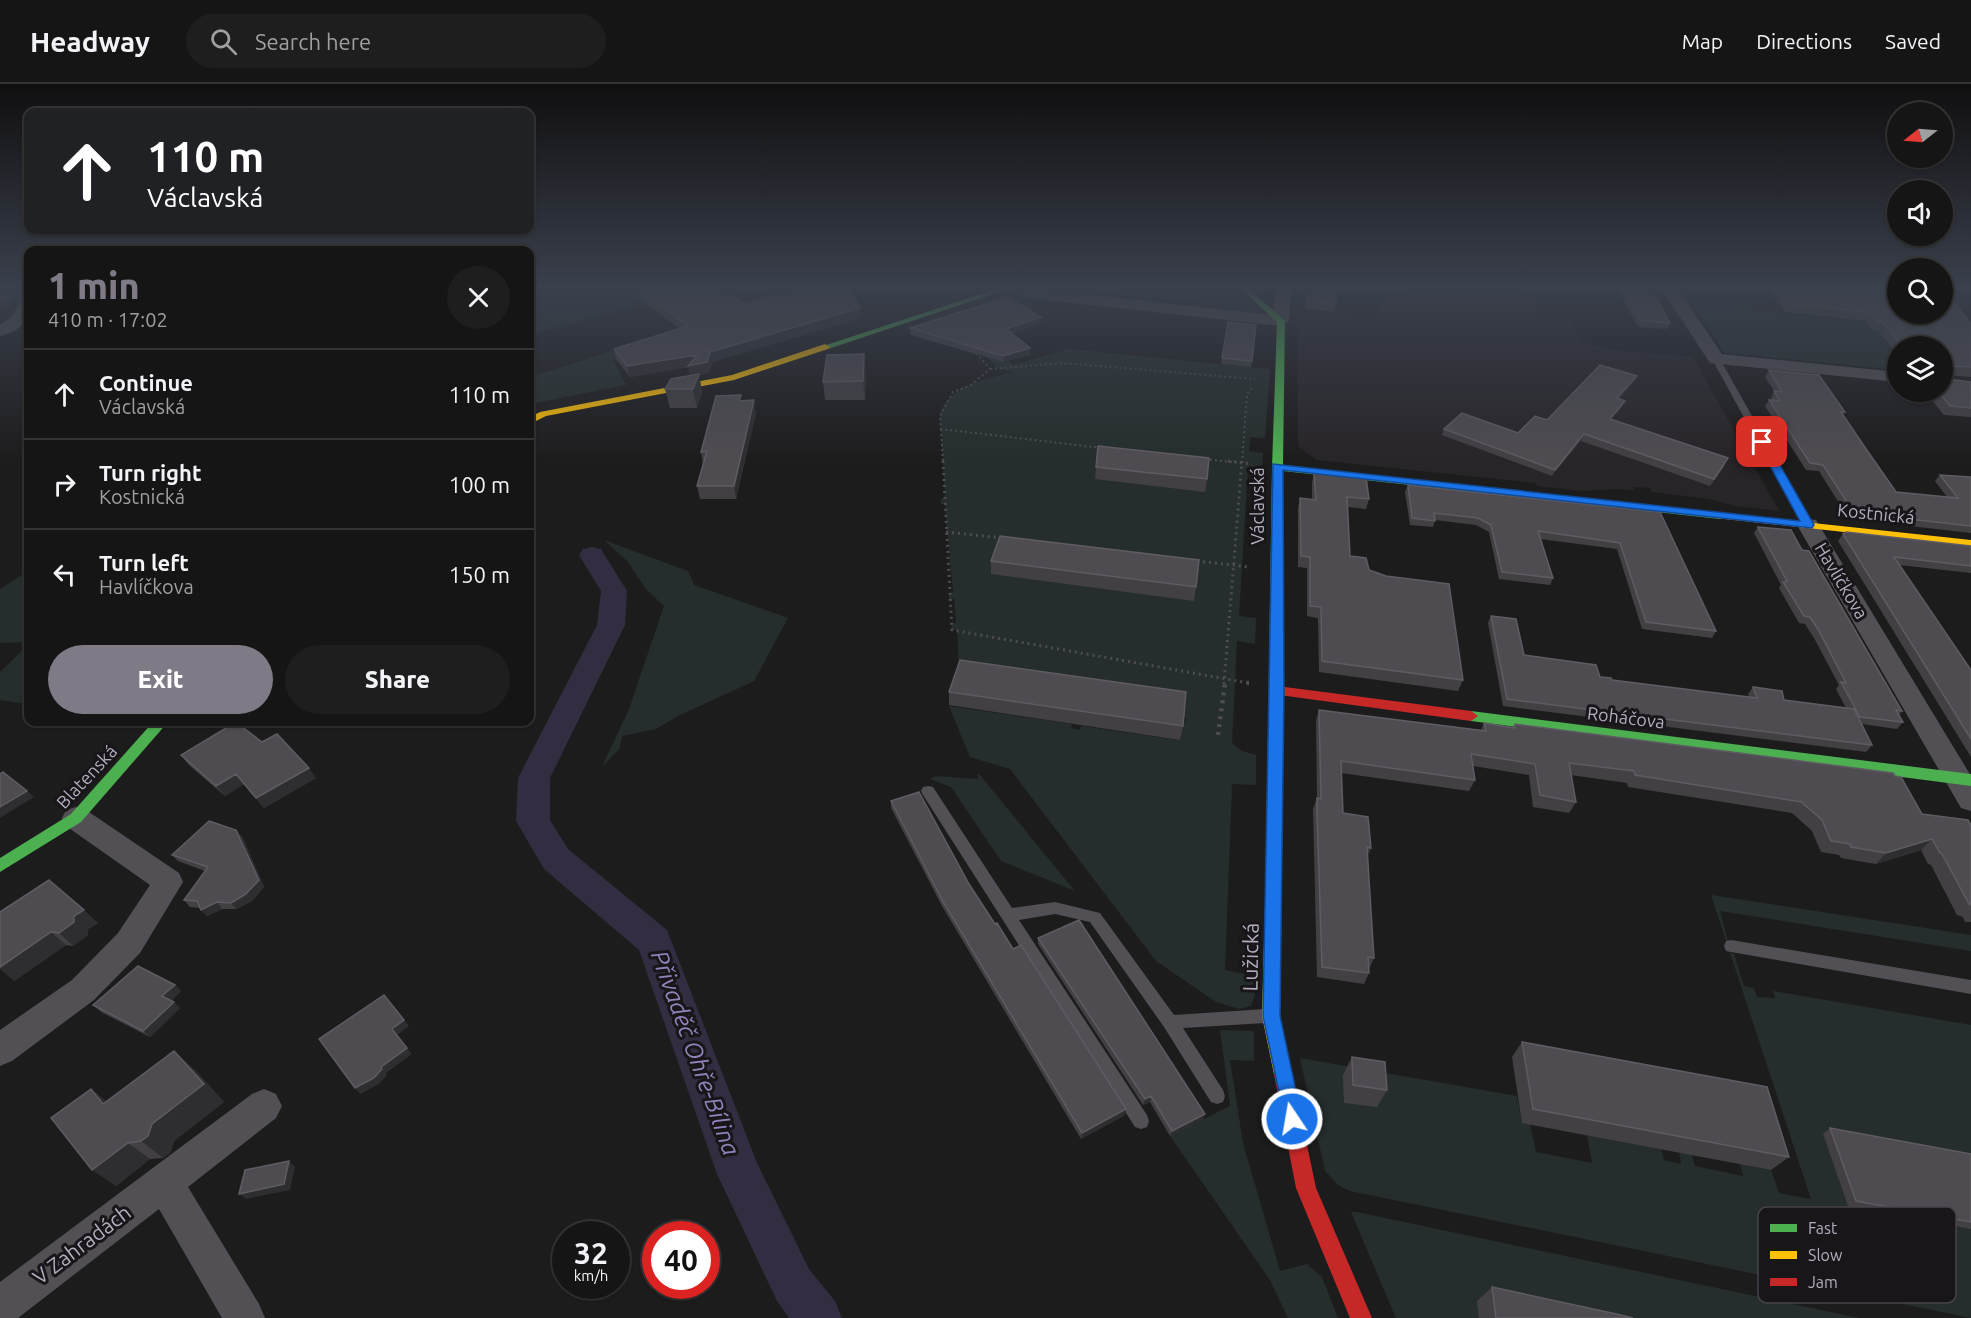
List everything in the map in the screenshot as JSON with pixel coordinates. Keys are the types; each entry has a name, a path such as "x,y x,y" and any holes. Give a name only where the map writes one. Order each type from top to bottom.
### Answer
{"street":[{"path":"534,419 543,414 734,376 828,346"},
{"name":"Václavská","path":"1277,690 1277,467 1280,346"},
{"path":"1707,346 1716,359 1887,376"},
{"name":"Kostnická","path":"1277,467 1971,543"},
{"name":"Havlíčkova","path":"1808,525 1967,786"},
{"name":"Roháčova","path":"1277,690 1967,786"},
{"name":"Lužická","path":"1277,690 1271,1016 1306,1188 1361,1318"},
{"name":"Blatenská","path":"0,867 76,818 157,726"},
{"path":"0,1050 83,990 129,943 168,882 76,818"},
{"name":"V Zahradách","path":"0,1307 264,1106"},
{"path":"164,1182 245,1318"}],"lane":[{"name":"Havlíčkova","path":"1716,359 1808,525"},
{"path":"928,791 1141,1121"},
{"path":"1009,915 1054,908 1095,917 1170,1022 1217,1096"},
{"path":"1731,946 1971,987"},
{"path":"1170,1022 1271,1016"}],"path":[{"path":"975,352 990,369"},
{"path":"1218,735 1225,679 1247,394 1259,379 1063,363 990,369 971,385 953,392 940,416 952,630 1225,679 1277,690"},
{"path":"941,429 1103,448"},
{"path":"1195,458 1277,467"},
{"path":"946,532 1003,538"},
{"path":"1187,560 1277,571"}],"shaded area":[{"path":"629,346 647,346 613,360 626,385 534,403 534,376"},
{"path":"978,346 992,346 1013,365 1069,349 1270,369 1265,438 1250,437 1249,451 1263,453 1262,470 1248,468 1239,616 1256,618 1255,644 1237,641 1232,743 1242,751 1256,755 1256,785 1232,784 1225,970 1249,975 1257,987 1251,1006 1239,1009 1216,1002 1156,961 1010,769 970,757 949,706 1072,724 1071,728 1080,730 1081,726 1179,740 1181,722 1185,723 1186,718 959,673 957,630 952,630 951,623 956,623 954,599 949,599 949,593 953,592 945,504 941,504 941,499 945,498 940,415 951,396 970,384 1014,372 998,369"},
{"path":"1297,346 1597,346 1615,350 1693,357 1779,511 1652,492 1650,488 1583,491 1537,486 1536,483 1316,460 1298,446"},
{"path":"1719,346 1887,346 1887,369 1724,353"},
{"path":"604,540 688,571 694,585 788,618 754,681 678,716 656,729 622,736 620,748 602,767 629,709 664,606 645,588 628,562"},
{"path":"24,574 24,642 0,643 0,589"},
{"path":"24,649 24,703 0,700 0,672"},
{"path":"977,774 1075,891 1001,861 951,787 930,779 936,776 978,779"},
{"path":"1711,895 1971,935 1971,951 1720,911 1731,953 1734,954 1744,986 1754,988 1757,997 1775,998 1773,991 1971,1025 1971,1318 1898,1303 1956,1303 1956,1207 1758,1207 1758,1274 1350,1191 1338,1185 1325,1171 1300,1058 1517,1096 1522,1123 1530,1124 1536,1152 1592,1163 1587,1135 1661,1149 1664,1160 1681,1164 1679,1152 1692,1155 1695,1166 1743,1176 1740,1164 1771,1170 1779,1193 1811,1199"},
{"path":"1220,1030 1254,1031 1254,1061 1230,1060 1243,1143 1280,1271 1307,1264 1322,1277 1338,1318 1288,1318 1270,1280 1170,1136 1230,1106"},
{"path":"1351,1212 1758,1297 1758,1303 1788,1303 1859,1318 1396,1318"}],"building":[{"path":"625,346 732,346 710,352 707,362 688,366 697,355 627,366 614,349"},
{"path":"968,346 1027,346 1030,348 1003,356"},
{"path":"1224,346 1254,346 1252,361 1222,358"},
{"path":"1953,346 1971,346 1971,367 1953,366"},
{"path":"864,354 863,381 823,382 827,355"},
{"path":"1600,365 1637,376 1617,398 1625,401 1610,419 1728,458 1714,479 1584,434 1555,470 1444,429 1462,413 1518,433 1535,416 1547,420"},
{"path":"1769,370 1819,375 1845,412 1841,412 1896,492 1958,498 1940,475 1971,477 1971,526 1854,513 1823,465 1810,463 1769,400 1780,401 1774,391 1782,392"},
{"path":"699,374 693,389 665,389 671,379"},
{"path":"1953,380 1971,382 1971,408 1950,406 1947,402 1953,402"},
{"path":"741,395 739,401 754,400 734,486 697,486 707,451 701,452 716,396"},
{"path":"1098,446 1209,458 1207,479 1096,467"},
{"path":"1314,473 1366,477 1369,499 1347,497 1350,556 1366,558 1369,570 1386,576 1449,584 1463,680 1322,661 1321,607 1310,606 1310,557 1301,556 1300,498 1316,500"},
{"path":"1408,485 1660,512 1716,631 1646,622 1620,543 1538,531 1553,578 1502,572 1491,525 1478,518 1434,513 1435,521 1412,518"},
{"path":"1758,527 1791,530 1802,550 1809,551 1902,711 1896,710 1903,722 1860,717 1841,682 1846,683 1819,631 1810,617 1804,616 1783,582 1787,581"},
{"path":"1846,532 1971,546 1971,566 1894,557 1971,670 1971,739 1843,534"},
{"path":"1000,536 1199,560 1196,587 991,561"},
{"path":"1491,616 1516,619 1524,655 1596,665 1600,677 1757,698 1753,687 1782,691 1784,700 1854,709 1872,745 1507,699"},
{"path":"960,660 1186,692 1183,726 949,692"},
{"path":"1319,710 1486,731 1484,723 1515,728 1515,724 1893,773 1901,777 1922,814 1968,820 1971,825 1971,905 1932,839 1886,853 1851,847 1850,844 1831,841 1822,820 1801,802 1635,775 1634,771 1569,763 1576,802 1540,795 1535,764 1471,754 1475,780 1341,761 1343,813 1368,817 1371,848 1367,847 1374,958 1368,957 1369,973 1322,967 1317,813 1317,798 1321,799"},
{"path":"229,726 241,726 262,742 277,734 309,768 256,798 236,774 216,786 181,755"},
{"path":"3,772 27,791 0,807 0,774"},
{"path":"919,792 969,884 995,924 997,923 1013,949 1021,945 1126,1109 1082,1133 942,900 891,801"},
{"path":"209,821 236,830 259,880 246,894 231,903 217,902 201,910 197,901 184,900 208,867 172,855"},
{"path":"49,880 84,910 74,916 74,922 59,933 51,932 0,967 0,912"},
{"path":"1079,920 1205,1114 1172,1131 1151,1096 1145,1099 1038,938"},
{"path":"138,966 175,985 162,996 174,1002 143,1031 93,1005"},
{"path":"384,995 404,1020 392,1029 407,1048 381,1067 382,1069 374,1078 355,1088 319,1039"},
{"path":"1522,1042 1767,1087 1789,1157 1533,1109"},
{"path":"174,1051 204,1084 152,1124 148,1136 141,1141 128,1143 92,1170 51,1118 91,1089 103,1104"},
{"path":"1352,1057 1385,1062 1387,1090 1353,1085"},
{"path":"1830,1128 1971,1154 1971,1222 1956,1219 1956,1207 1889,1207 1856,1201"},
{"path":"289,1161 284,1184 239,1194 245,1170"},
{"path":"1492,1287 1621,1315 1633,1318 1496,1318"}],"waterway":[{"name":"Přivaděč Ohře-Bílina","path":"592,555 614,591 611,625 534,778 533,821 556,859 654,941 739,1174 793,1285 818,1318"}],"traffic: fast":[{"path":"825,347 829,346"},
{"path":"1274,868 1280,346"},
{"path":"1277,467 1720,516"},
{"path":"1471,716 1971,780"},
{"path":"0,866 76,818 157,726"}],"traffic: slow":[{"path":"534,419 543,414 734,377 825,347"},
{"path":"1720,516 1971,543"},
{"path":"1274,868 1271,1016 1283,1074"}],"traffic: jam":[{"path":"1277,691 1471,716"},
{"path":"1283,1074 1306,1188 1361,1318"}],"route":[{"path":"1292,1119 1271,1016 1277,691 1277,467 1808,525 1762,442"}]}
